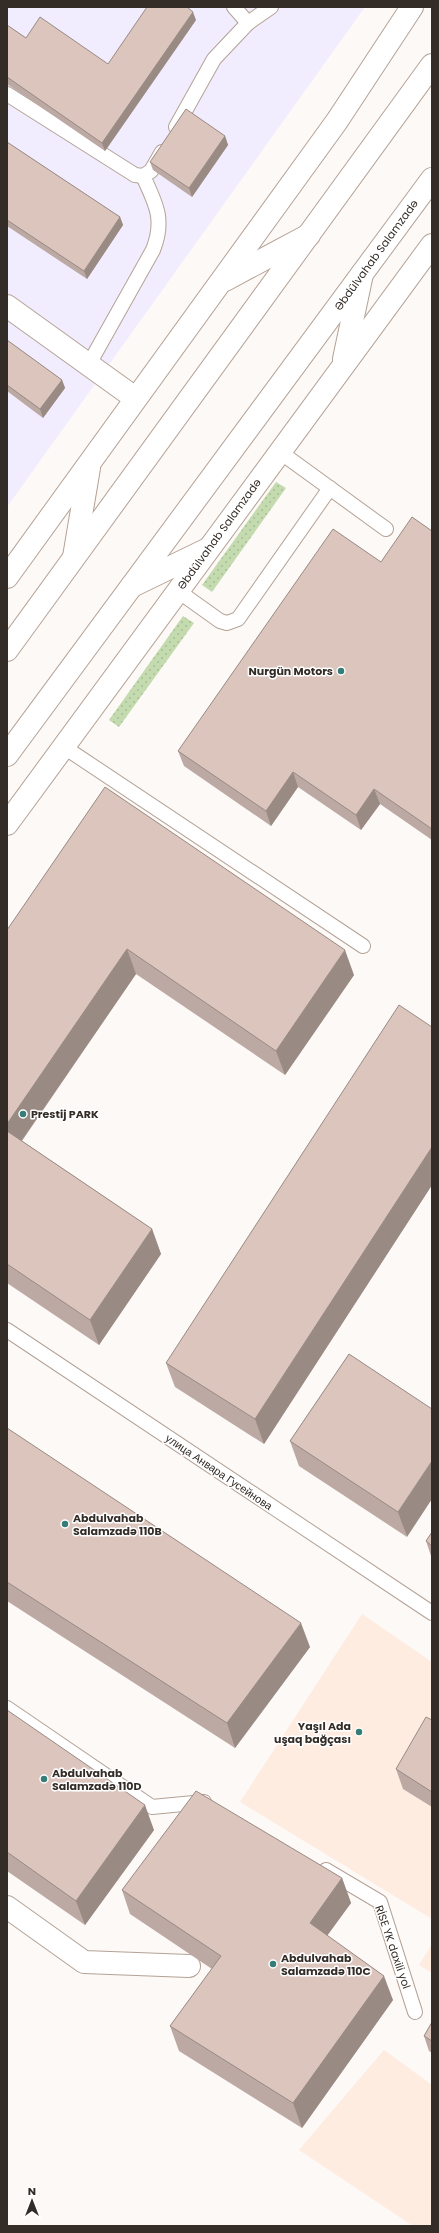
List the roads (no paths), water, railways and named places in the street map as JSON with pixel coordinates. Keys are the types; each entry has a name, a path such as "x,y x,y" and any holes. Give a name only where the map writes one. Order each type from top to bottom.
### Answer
{"main road":[{"path":"7,577 135,398 337,121 412,7"},
{"path":"7,650 432,65"},
{"name":"Əbdülvahab Salamzadə","path":"7,755 432,179"},
{"path":"220,283 309,234"},
{"name":"Əbdülvahab Salamzadə","path":"7,824 432,245"},
{"path":"342,366 362,274"},
{"path":"7,306 135,398"},
{"path":"74,557 89,463"},
{"path":"132,586 209,549"},
{"path":"7,1907 84,1962 189,1966"}],"lane":[{"path":"234,7 248,23"},
{"path":"7,94 135,175 143,176 151,171 214,59 248,23 271,7"},
{"path":"89,364 153,250 159,236 159,221 156,204 143,176"},
{"path":"280,452 386,529"},
{"path":"178,591 220,621 227,623 238,619 330,488"},
{"path":"64,747 363,946"},
{"name":"улица Анвара Гусейнова","path":"7,1330 432,1613"},
{"path":"7,1708 152,1807 212,1801 219,1805"},
{"name":"RİSE YK daxili yol","path":"312,1862 380,1902 415,2012"}],"place":[{"name":"Nurgün Motors","path":"341,671"},
{"name":"Prestij PARK","path":"23,1114"},
{"name":"Abdulvahab Salamzadə 110B","path":"65,1524"},
{"name":"Yaşıl Ada uşaq bağçası","path":"359,1732"},
{"name":"Abdulvahab Salamzadə 110D","path":"44,1779"},
{"name":"Abdulvahab Salamzadə 110C","path":"273,1964"}]}
